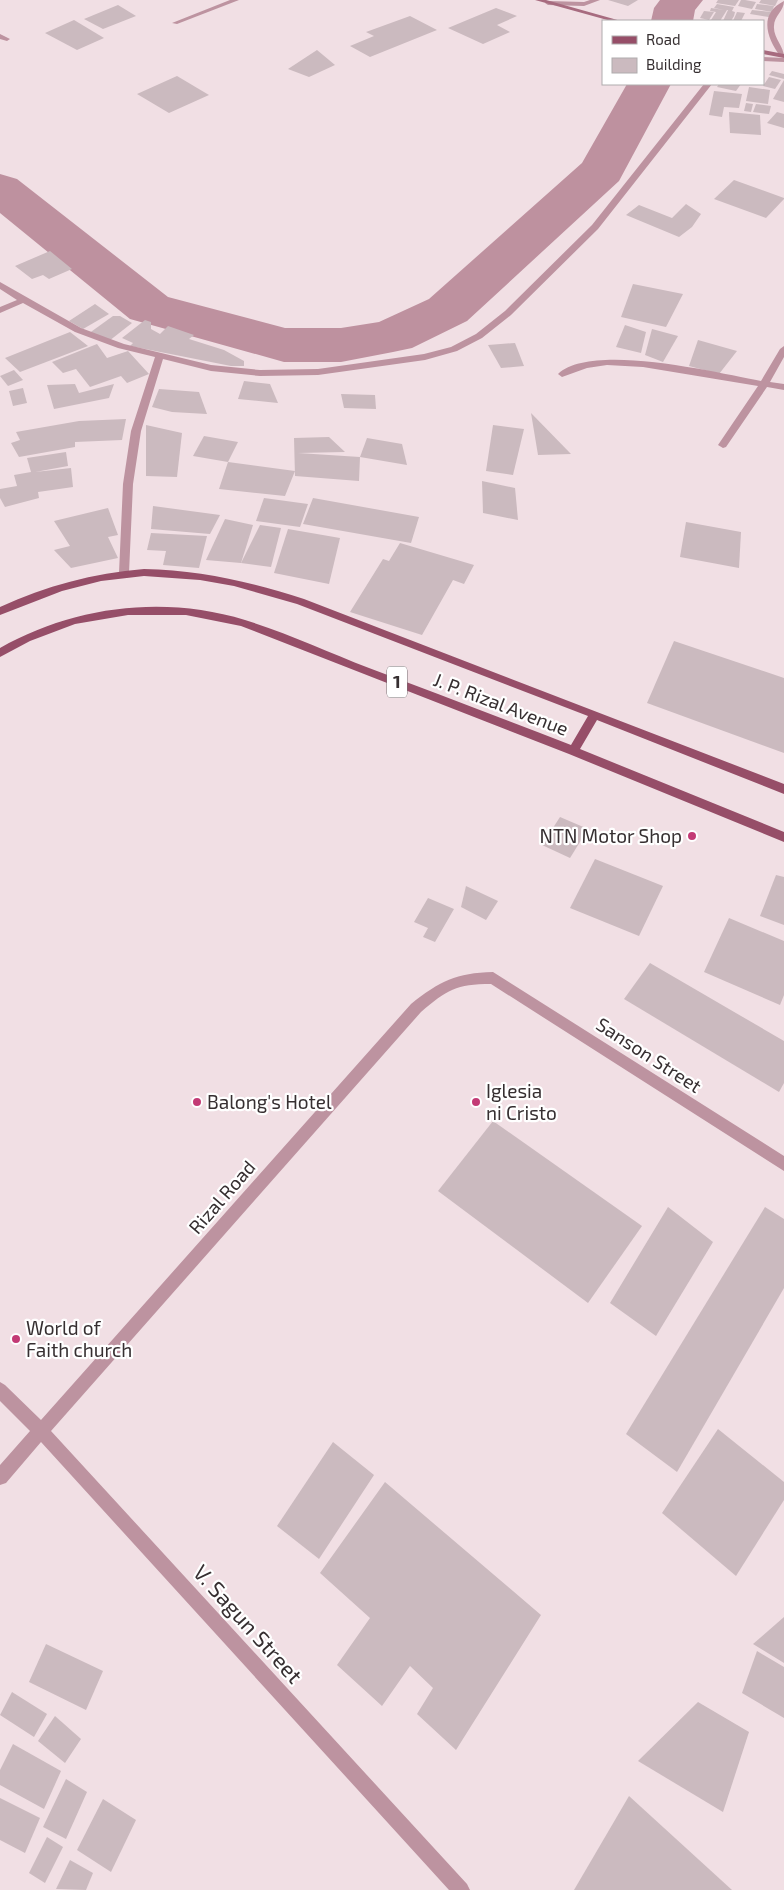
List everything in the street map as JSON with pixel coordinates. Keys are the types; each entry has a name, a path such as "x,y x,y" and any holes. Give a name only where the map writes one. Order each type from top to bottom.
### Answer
{"main road":[{"name":"J. P. Rizal Avenue","path":"0,611 53,590 124,573 164,572 215,577 273,591 595,714 784,789"},
{"name":"J. P. Rizal Avenue","path":"0,653 26,638 74,620 128,611 186,611 243,623 573,751 784,838"},
{"path":"573,751 595,714"}],"street":[{"path":"175,23 236,0"},
{"path":"538,0 588,15 613,20"},
{"path":"548,3 574,5 597,0"},
{"path":"783,57 774,44 769,31 770,20 784,3"},
{"path":"764,52 783,57"},
{"path":"764,59 783,57"},
{"path":"0,285 78,330 121,346 210,368 250,372 318,372 425,357 454,349 479,336 508,312 594,228 707,85"},
{"path":"0,310 23,300"},
{"path":"723,445 764,384 784,349"},
{"path":"124,573 128,484 136,431 160,355"},
{"path":"562,374 586,366 607,362 643,364 784,387"},
{"name":"Rizal Road","path":"0,1477 42,1432 416,1008 441,986 464,978 493,978"},
{"name":"Sanson Street","path":"493,978 784,1164"},
{"name":"V. Sagun Street","path":"0,1390 42,1432 461,1890"}],"building":[{"path":"608,0 638,0 628,6"},
{"path":"718,0 739,0 735,6 716,3"},
{"path":"741,0 756,2 752,9 738,6"},
{"path":"761,0 778,0 775,6 759,3"},
{"path":"717,4 734,7 732,11 735,12 734,16 732,20 723,20 727,10 721,20 711,20 716,12 710,11 711,8 724,10 714,8"},
{"path":"757,4 774,6 772,12 755,9"},
{"path":"118,5 136,16 103,29 84,19"},
{"path":"496,8 517,16 497,25 510,32 483,44 448,28"},
{"path":"752,10 771,12 769,17 750,14"},
{"path":"704,11 714,12 709,20 700,18"},
{"path":"737,12 745,13 742,20 733,20"},
{"path":"410,16 437,30 370,57 350,46 374,36 366,32"},
{"path":"74,20 104,38 77,50 45,33"},
{"path":"317,50 335,65 309,77 288,69"},
{"path":"772,71 784,74 784,79 769,75"},
{"path":"177,76 209,95 169,113 137,94"},
{"path":"769,77 781,80 775,89 763,86"},
{"path":"784,80 784,102 773,99"},
{"path":"718,85 740,85 736,91 717,87"},
{"path":"749,87 770,90 768,104 746,101"},
{"path":"714,91 742,94 739,108 724,107 722,117 709,115"},
{"path":"746,103 753,104 751,112 744,111"},
{"path":"756,104 771,106 769,114 753,112"},
{"path":"729,112 760,115 761,135 730,133"},
{"path":"777,112 784,114 784,128 767,123"},
{"path":"734,180 784,199 766,218 714,199"},
{"path":"686,204 701,214 692,227 679,237 626,215 639,205 672,218"},
{"path":"50,251 72,269 49,279 43,275 32,279 15,266"},
{"path":"633,284 683,294 666,327 621,317"},
{"path":"95,304 109,314 83,329 69,321"},
{"path":"113,316 120,316 132,323 109,341 88,334"},
{"path":"145,320 151,322 151,329 160,334 168,326 194,335 189,339 224,350 244,361 244,366 231,366 130,346 133,343 122,338"},
{"path":"625,325 646,332 641,353 616,347"},
{"path":"652,329 678,336 663,362 645,355"},
{"path":"70,332 88,346 20,372 5,358"},
{"path":"698,340 737,351 719,374 689,366"},
{"path":"515,343 524,366 501,368 488,345"},
{"path":"97,344 107,358 128,351 149,374 127,383 121,376 90,387 76,369 63,373 52,362"},
{"path":"14,370 23,380 8,386 0,376"},
{"path":"244,381 270,384 278,403 238,399"},
{"path":"75,384 79,393 114,384 109,398 54,409 47,385"},
{"path":"23,388 27,403 13,406 9,391"},
{"path":"159,389 199,392 207,414 172,412 152,407"},
{"path":"341,394 375,395 376,409 344,408"},
{"path":"531,413 571,454 538,455"},
{"path":"126,419 122,440 75,442 75,447 19,457 11,443 20,440 16,432 79,421"},
{"path":"146,425 182,433 177,477 146,476"},
{"path":"493,425 524,429 513,475 486,471"},
{"path":"204,436 238,442 228,462 193,456"},
{"path":"329,437 345,452 298,453 360,457 359,481 295,476 294,438"},
{"path":"367,438 402,444 407,465 360,457"},
{"path":"66,452 68,466 35,472 71,468 73,487 38,492 39,498 5,507 0,498 0,489 17,486 14,475 31,472 27,458"},
{"path":"228,462 295,471 285,496 219,489"},
{"path":"482,481 515,488 518,520 483,513"},
{"path":"264,498 308,504 300,527 256,521"},
{"path":"313,498 419,517 411,543 303,524"},
{"path":"153,506 220,515 210,534 151,529"},
{"path":"108,508 118,535 108,537 118,558 71,568 54,550 70,546 54,521"},
{"path":"225,519 253,525 241,563 206,560"},
{"path":"686,522 741,532 739,568 680,557"},
{"path":"260,525 281,528 271,567 241,563"},
{"path":"288,529 340,538 329,584 274,573"},
{"path":"151,533 207,536 199,568 163,565 166,551 147,550"},
{"path":"400,543 474,565 464,584 453,580 422,635 350,612 383,559 389,561"},
{"path":"674,641 784,678 784,753 647,703"},
{"path":"560,817 588,829 570,858 542,845"},
{"path":"595,859 663,886 639,936 570,908"},
{"path":"776,875 784,877 784,925 760,916"},
{"path":"466,886 498,901 486,920 461,907"},
{"path":"428,898 454,909 435,942 423,937 428,928 414,922"},
{"path":"729,918 784,941 784,995 780,1005 704,972"},
{"path":"650,963 784,1041 784,1083 779,1092 624,999"},
{"path":"493,1121 642,1226 588,1303 438,1191"},
{"path":"668,1207 713,1242 656,1336 610,1303"},
{"path":"765,1207 784,1219 784,1288 677,1472 626,1434"},
{"path":"718,1429 784,1482 784,1500 736,1576 662,1513"},
{"path":"333,1442 374,1475 319,1559 277,1526"},
{"path":"385,1482 541,1615 456,1750 417,1714 433,1688 410,1666 382,1706 337,1665 370,1618 320,1573"},
{"path":"784,1617 784,1663 753,1644"},
{"path":"46,1644 103,1671 86,1710 29,1682"},
{"path":"757,1651 784,1667 784,1718 742,1693"},
{"path":"12,1692 47,1714 34,1737 0,1715"},
{"path":"698,1702 749,1732 723,1812 638,1761"},
{"path":"55,1716 81,1739 65,1763 38,1741"},
{"path":"13,1744 61,1771 44,1809 0,1785 0,1770"},
{"path":"66,1779 87,1792 66,1839 43,1827"},
{"path":"629,1796 732,1890 574,1890"},
{"path":"0,1798 40,1818 25,1853 0,1840"},
{"path":"103,1799 136,1820 111,1872 77,1850"},
{"path":"47,1837 63,1847 45,1883 29,1873"},
{"path":"70,1860 93,1873 86,1890 56,1889"}],"waterway":[{"path":"672,20 675,8 682,0"},
{"path":"0,189 149,308 284,345 341,345 393,336 448,310 602,171 648,85"}],"place":[{"name":"NTN Motor Shop","path":"692,836"},
{"name":"Balong's Hotel","path":"197,1102"},
{"name":"Iglesia ni Cristo","path":"476,1102"},
{"name":"World of Faith church","path":"16,1339"}]}
